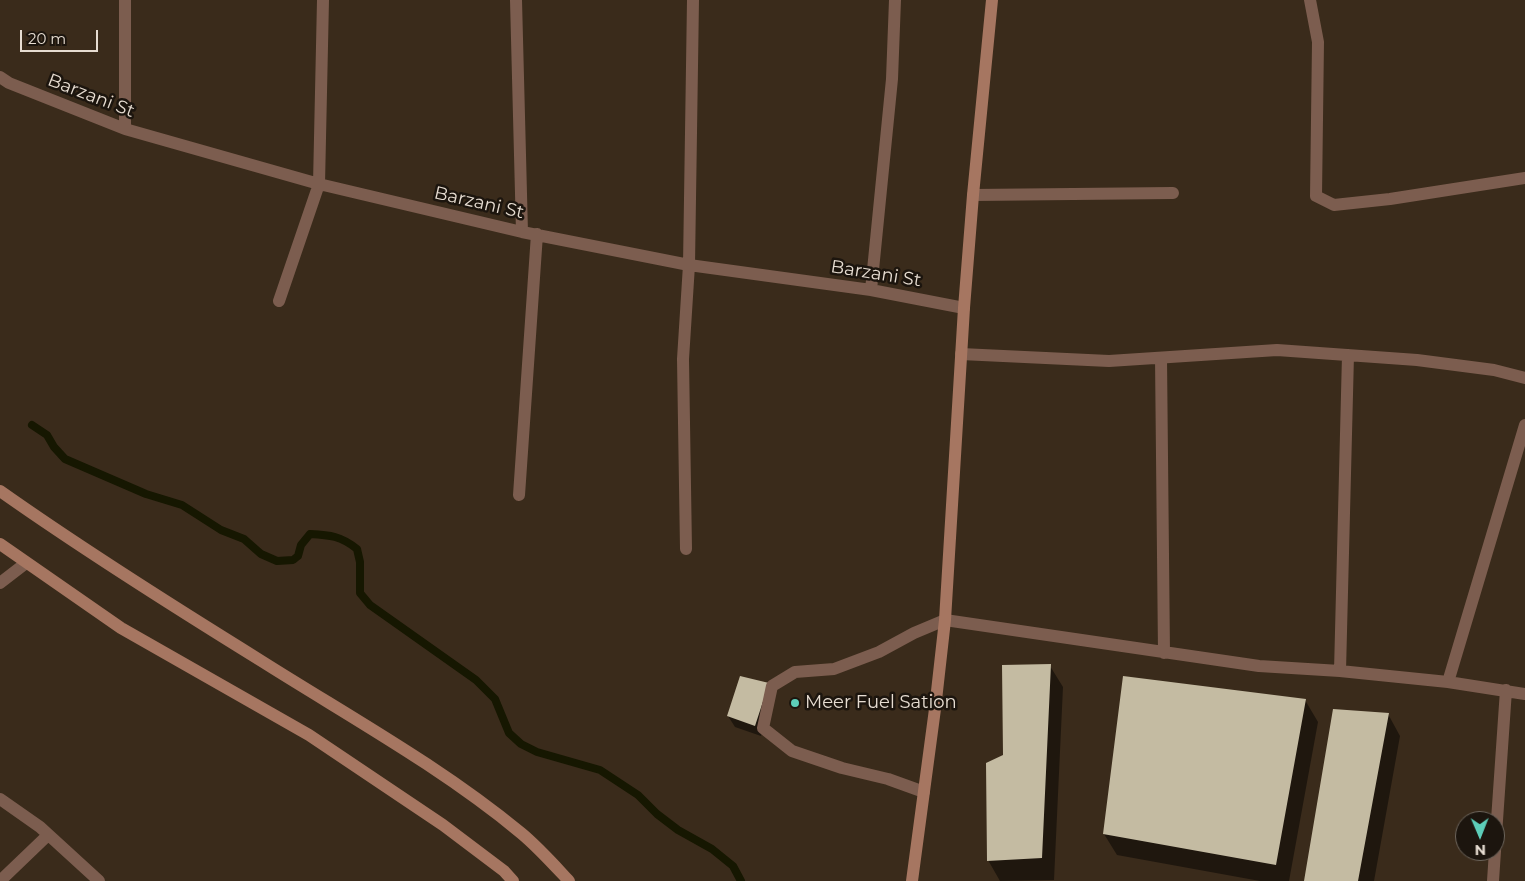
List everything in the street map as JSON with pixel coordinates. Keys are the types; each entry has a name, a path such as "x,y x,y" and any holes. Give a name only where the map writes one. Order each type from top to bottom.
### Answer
{"street":[{"path":"125,0 125,128"},
{"path":"279,301 319,184 323,0"},
{"path":"516,0 522,232"},
{"path":"686,549 683,359 689,265 693,0"},
{"path":"871,290 892,79 895,0"},
{"path":"912,881 944,620 964,308 992,0"},
{"path":"1310,0 1318,42 1316,196 1334,205 1390,199 1525,178"},
{"name":"Barzani St","path":"0,77 9,84 125,128 319,184 522,232 689,265 871,290 964,308"},
{"path":"973,196 1173,193"},
{"path":"519,495 537,234"},
{"path":"961,354 1109,361 1277,350 1416,360 1494,370 1525,378"},
{"path":"1340,671 1348,355"},
{"path":"1161,358 1164,653"},
{"path":"1448,682 1525,425"},
{"path":"0,491 177,608 443,774 522,834 569,881"},
{"path":"0,544 121,628 309,735 443,825 504,871 513,881"},
{"path":"0,584 26,563"},
{"path":"924,792 888,778 842,768 792,751 763,728 772,686 795,672 834,669 879,652 914,633 944,620 1259,666 1340,671 1448,682 1525,694"},
{"path":"1498,811 1506,690"},
{"path":"0,799 40,827 98,881"},
{"path":"0,881 48,835"},
{"path":"1493,881 1494,861"}],"building":[{"path":"1051,664 1042,858 987,861 986,763 1003,755 1002,665"},
{"path":"740,676 769,683 755,726 727,716"},
{"path":"1123,676 1306,699 1276,865 1103,834"},
{"path":"1333,709 1389,713 1358,881 1304,881"}],"waterway":[{"path":"32,425 47,435 54,447 65,459 146,494 182,505 221,530 244,539 261,554 277,561 293,560 298,556 301,545 310,534 335,537 346,541 357,549 360,562 360,593 370,605 476,680 495,699 509,733 521,744 537,752 600,770 638,795 657,814 678,830 712,849 733,866 741,881"}],"place":[{"name":"Meer Fuel Sation","path":"795,703"}]}
